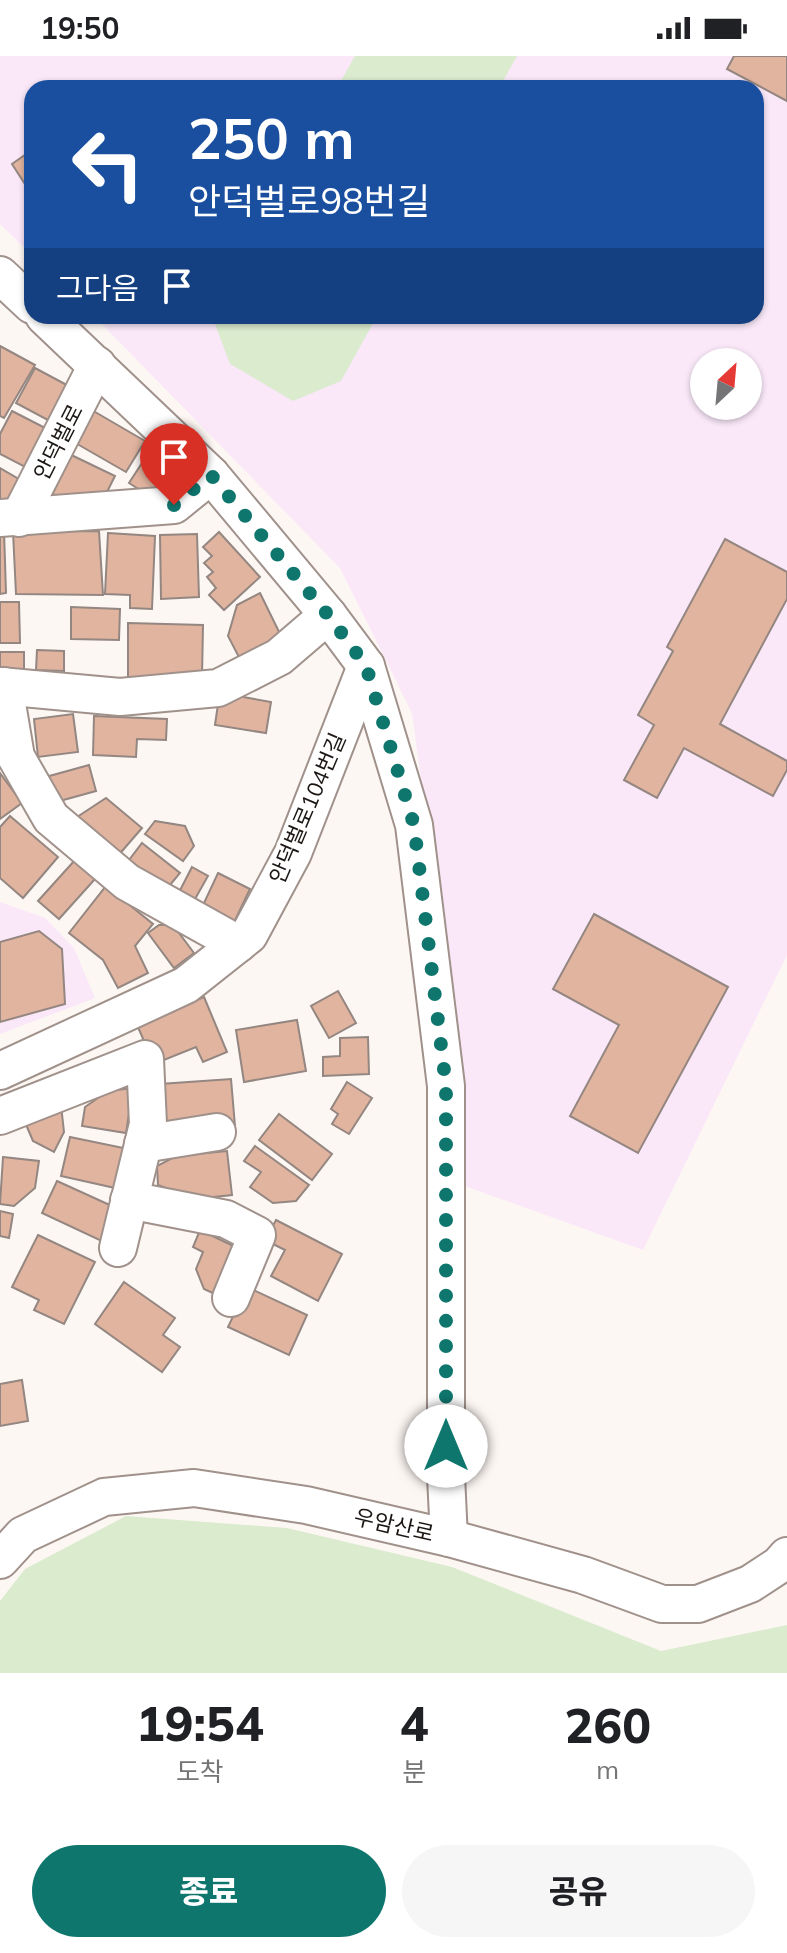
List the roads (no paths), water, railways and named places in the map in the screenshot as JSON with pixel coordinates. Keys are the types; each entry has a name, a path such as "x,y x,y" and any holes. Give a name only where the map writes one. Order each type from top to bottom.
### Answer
{"street":[{"path":"1,278 24,298"},
{"path":"53,324 211,475 328,615 366,666 414,825 446,1086 446,1476 449,1538"},
{"name":"안덕벌로","path":"9,518 97,365"},
{"path":"9,518 174,505 211,475"},
{"path":"238,944 127,882 51,818 16,757 2,686 120,697 218,688 279,657 328,615"},
{"name":"안덕벌로104번길","path":"0,1071 186,985 249,935 293,853 366,666"},
{"path":"118,1248 148,1124 145,1059 125,1014"},
{"path":"0,1116 145,1059"},
{"path":"143,1144 217,1132"},
{"path":"129,1200 226,1219 257,1235 231,1298"},
{"name":"우암산로","path":"0,1560 23,1535 104,1497 194,1488 306,1505 449,1538 583,1575 662,1604 698,1604 750,1584 787,1556"}]}
